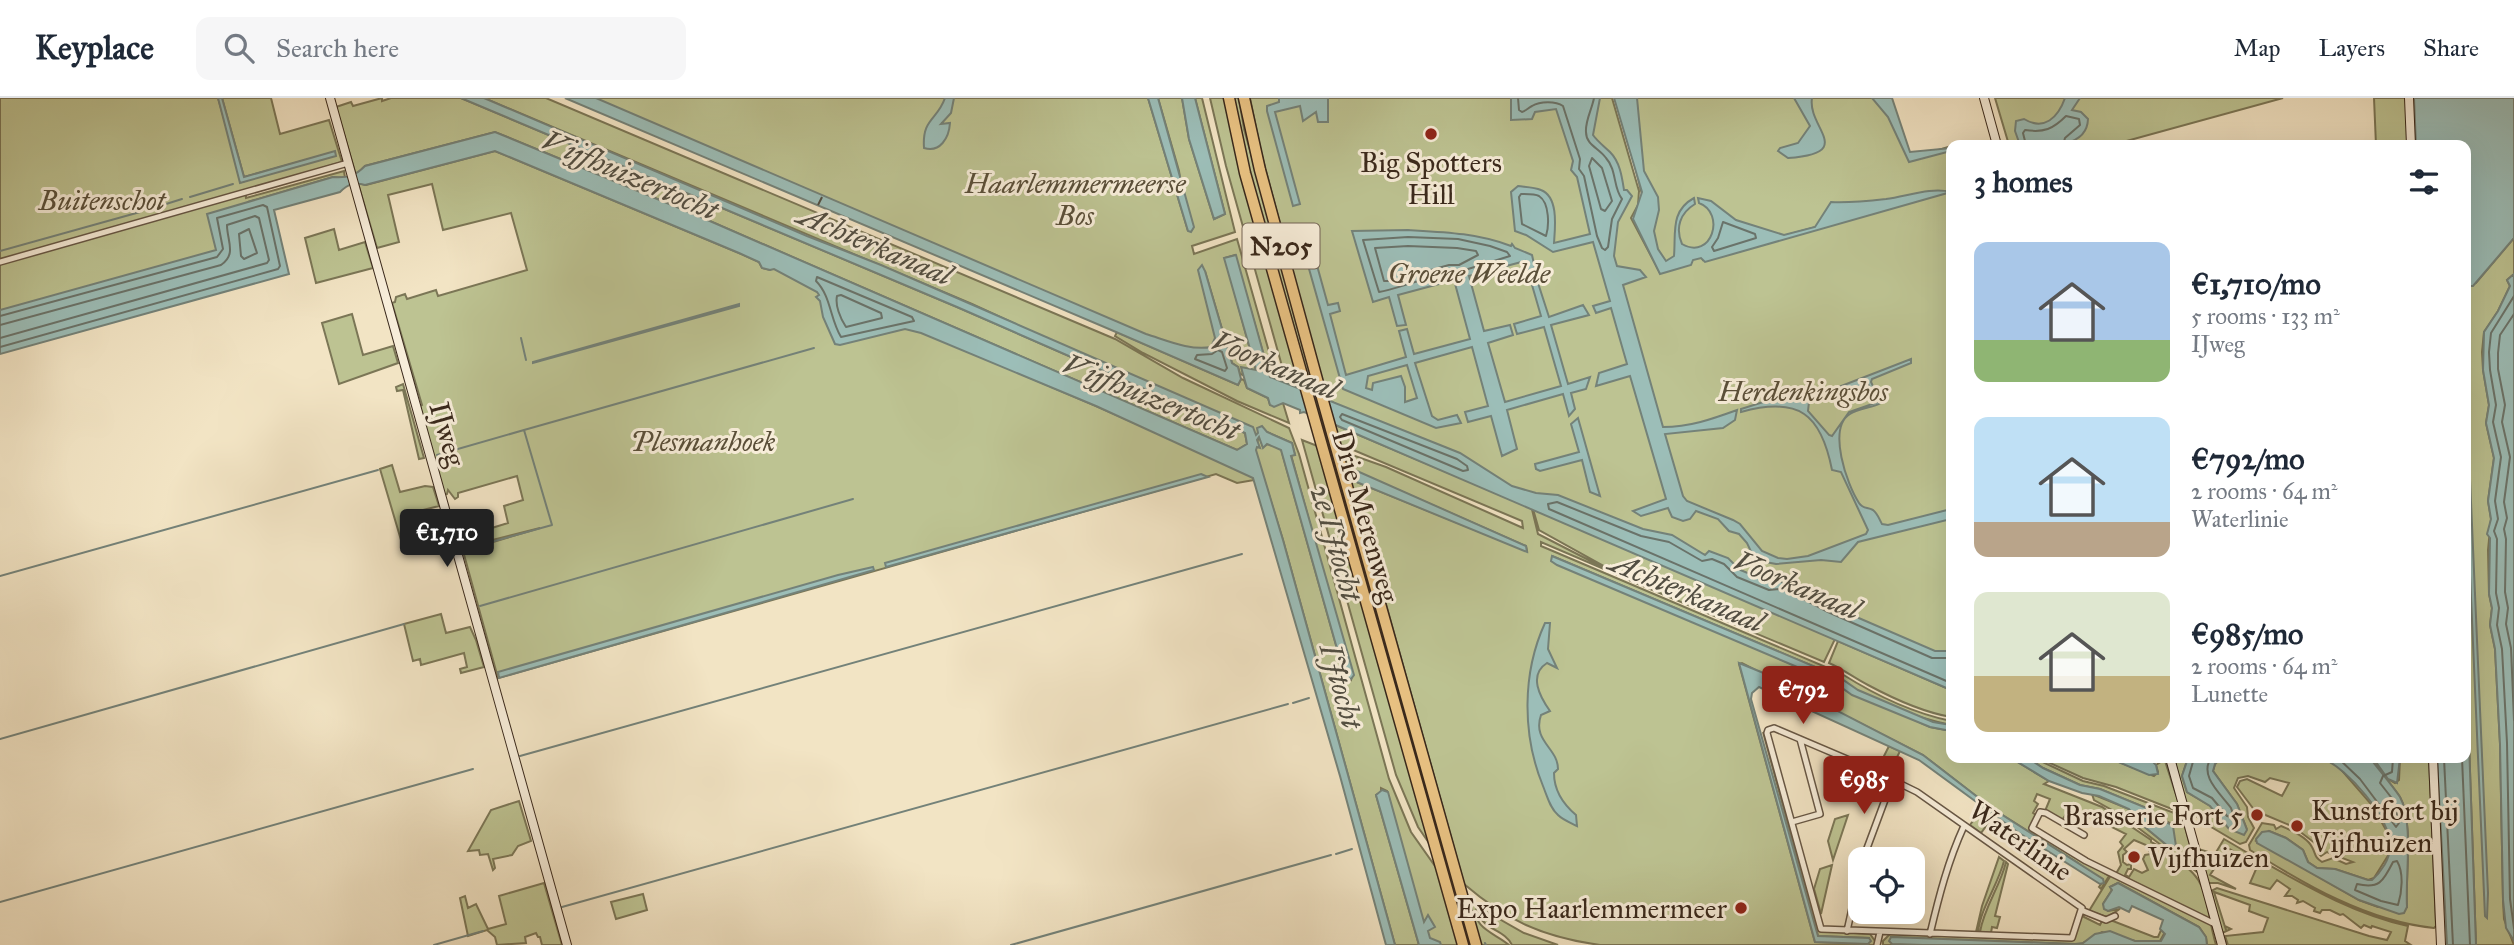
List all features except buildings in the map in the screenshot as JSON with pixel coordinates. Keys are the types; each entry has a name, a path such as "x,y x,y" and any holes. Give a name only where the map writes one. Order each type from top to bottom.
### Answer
{"highway":[{"name":"Drie Merenweg","path":"1229,98 1245,173 1463,945"},
{"name":"Drie Merenweg","path":"1244,98 1260,170 1321,394 1476,945"}],"street":[{"name":"IJweg","path":"330,98 567,945"},
{"path":"1984,98 1996,140"},
{"path":"2409,98 2410,140"},
{"path":"0,262 348,163"},
{"name":"Waterlinie","path":"2081,910 2073,938 1821,929 1768,730 1774,728 1917,792 2082,908 2081,910 2106,920 2115,916"},
{"path":"1792,822 1820,814 1800,739"},
{"path":"2170,763 2222,945"},
{"path":"2433,763 2441,945"},
{"path":"1868,847 1892,781"},
{"path":"2084,835 2040,812 2032,828 2086,862 2217,925"},
{"path":"1930,934 1952,852 1964,826"},
{"path":"1847,931 1849,924"},
{"path":"1878,945 1880,932"}],"green space":[{"name":"Buitenschot","path":"0,98 218,98 242,182 335,152 244,177 222,98 271,98 280,134 329,120 342,162 245,191 246,198 344,171 345,178 333,177 248,202 264,262 0,333"},
{"path":"382,98 382,101 391,98 461,98 957,307 1245,433 1247,444 1237,450 696,215 495,132 365,166 356,175 336,107 351,102 353,106"},
{"path":"484,98 546,98 1115,339 1183,378 1289,428 1299,454 1389,779 1411,832 1437,869 1459,945 1431,945 1387,791 1381,788 1381,792 1376,795 1419,945 1395,945 1283,540 1255,450 1259,436 1263,447 1268,444 1281,449 1345,677 1351,680 1291,455 1295,455 1292,443 1267,432 1256,435 972,304"},
{"name":"Haarlemmermeerse Bos","path":"590,98 1148,98 1188,231 1179,171 1158,98 1182,98 1189,139 1214,219 1225,214 1195,98 1202,98 1235,232 1192,246 1194,254 1237,239 1277,380 1270,377 1235,255 1225,258 1256,371 1242,368 1243,375 1232,363 1205,271 1221,352 1170,347"},
{"path":"1210,98 1225,98 1301,389 1287,384 1226,166"},
{"path":"1232,98 1239,98 1244,129 1319,396 1311,393 1242,149"},
{"name":"Groene Weelde","path":"1250,98 1612,98 1639,191 1638,205 1631,218 1660,273 1677,265 1658,259 1618,98 1889,98 1909,159 1946,148 1946,191 1702,258 1703,260 1946,191 1946,660 1705,555 1528,493 1538,534 1618,575 1541,542 1541,546 1842,674 1895,702 1946,720 1946,724 1892,707 1861,693 1839,677 1552,556 1930,727 1946,730 1946,763 2019,763 2049,781 2044,784 2102,807 2157,845 2155,854 2159,857 2163,852 2191,871 2207,902 2216,945 2207,945 2206,937 2199,927 2118,883 2110,887 2112,890 2103,904 2108,911 2120,909 2107,917 2089,911 2111,875 2114,877 2121,865 2118,852 2123,846 2120,842 2126,834 2090,816 2087,820 2069,810 2062,820 2045,811 2050,799 2037,794 2034,801 2038,804 2033,813 2036,815 2030,828 2109,876 2101,889 2099,887 2102,883 2078,863 1993,809 1923,755 1742,663 1739,664 1815,942 1868,944 1869,938 1818,936 1763,732 1820,931 1870,934 1875,945 1600,945 1543,932 1495,908 1464,884 1341,451 1386,467 1523,528 1522,521 1339,444 1333,424 1451,474 1326,398 1261,152","holes":["1348,468 1526,546 1527,551 1354,481","2134,840 2146,845 2151,854 2145,855 2143,859 2148,870 2142,873 2134,869 2129,877 2125,875 2128,869 2131,869 2131,864 2123,862 2123,855 2127,852 2124,849"]},
{"path":"1995,98 2283,98 2130,140 2008,140"},
{"path":"2374,98 2407,98 2408,140 2376,140"},
{"name":"Plesmanhoek","path":"495,151 739,253 759,262 762,268 773,268 1096,406 1234,467 1254,480 1237,483 1216,474 498,678 463,551 540,528 461,548 454,523 466,524 482,531 508,523 504,506 523,500 517,476 458,493 455,499 448,490 444,495 420,406 422,405 392,303 396,297 405,294 407,299 436,290 438,296 527,270 511,213 443,230 432,184 388,195 399,242 377,248 358,183 366,185"},
{"path":"334,229 339,250 365,242 373,268 316,283 305,238"},
{"path":"2514,238 2514,274 2507,280 2510,286 2484,332 2482,352 2489,405 2486,423 2494,458 2488,501 2491,519 2488,550 2492,608 2490,625 2495,649 2500,744 2504,919 2514,945 2476,945 2470,763 2471,284 2476,283"},
{"path":"352,314 363,355 393,346 398,363 339,384 322,323"},
{"path":"1117,332 1238,385 1241,379 1244,380 1247,388 1268,398 1270,405 1283,403 1289,423 1237,401 1143,353 1115,336"},
{"path":"403,384 424,458 419,459 403,390 397,391 396,387"},
{"path":"1317,417 1325,420 1474,945 1467,945"},
{"path":"1302,440 1320,447 1431,846 1418,827 1396,775"},
{"path":"392,465 400,492 425,486 433,487 439,506 411,513 417,535 401,540 380,469"},
{"path":"1533,509 1835,639 1824,662 1631,581 1539,530"},
{"path":"441,614 446,633 470,627 484,667 461,673 460,669 467,667 464,653 421,665 420,659 413,661 404,624"},
{"path":"1838,641 1946,688 1946,716 1898,700 1829,663"},
{"path":"1889,746 1900,751 1889,774 1878,768"},
{"path":"2036,763 2045,763 2083,781 2104,786 2182,816 2197,872 2121,815 2094,800 2092,794 2129,809 2140,823 2169,847 2170,823 2154,815 2149,809 2100,789 2080,785"},
{"path":"2050,763 2122,763 2154,776 2158,772 2156,765 2166,763 2182,813 2116,787 2083,778"},
{"path":"2175,763 2186,763 2182,776 2187,792 2246,827 2237,804 2213,771 2216,763 2332,763 2338,766 2371,804 2389,835 2389,854 2374,878 2368,880 2335,869 2317,868 2308,862 2303,850 2286,838 2269,831 2256,841 2359,900 2378,907 2407,907 2407,821 2400,797 2374,763 2395,783 2399,780 2400,763 2429,763 2436,926 2434,928 2385,918 2338,900 2250,850 2249,845 2262,823 2274,825 2276,829 2281,826 2303,837 2322,862 2333,858 2346,864 2353,862 2327,852 2321,856 2318,853 2320,847 2294,827 2263,814 2258,818 2254,816 2255,811 2237,787 2240,781 2247,779 2282,796 2289,783 2270,778 2265,782 2248,776 2238,778 2234,788 2247,807 2248,817 2254,828 2246,842 2240,844 2187,810"},
{"path":"519,801 531,841 518,846 512,855 493,859 493,870 488,854 480,855 479,850 468,851 491,810"},
{"path":"1983,807 1994,815 1981,833 1970,825"},
{"path":"1848,815 1833,860 1828,841 1835,819"},
{"path":"2224,839 2258,859 2255,864 2226,847 2227,850 2210,875 2236,889 2218,883 2206,883 2198,849 2215,854"},
{"path":"1999,857 2004,861 1976,932 1982,906"},
{"path":"2260,860 2350,907 2408,926 2405,941 2411,945 2228,945 2225,936 2263,932 2268,918 2249,911 2250,905 2214,892 2226,930 2225,926 2231,929 2222,933 2211,891 2217,888 2369,936 2387,940 2391,932 2372,926 2371,928 2364,925 2361,928 2343,914 2330,910 2322,910 2320,913 2314,911 2315,908 2303,901 2297,903 2298,900 2292,896 2285,896 2290,889 2277,880 2270,889 2250,883"},
{"path":"2006,862 2008,864 1995,916 2000,917 1997,928 1992,927 1991,933 1980,932 1985,914"},
{"path":"1832,865 1821,914 1814,889 1820,869"},
{"path":"544,883 562,945 542,945 536,933 525,937 526,943 497,945 495,937 487,930 468,936 460,898 465,896 468,908 476,904 488,929 506,924 499,896"},
{"path":"643,894 647,910 616,919 611,902"},
{"path":"1466,898 1477,906 1476,914 1481,925 1509,945 1480,945"},
{"path":"1480,908 1524,933 1558,945 1512,945 1505,936 1481,919 1478,914"},
{"path":"2083,913 2084,917 2100,925 2102,921 2113,921 2154,937 2158,937 2161,930 2165,932 2160,941 2135,941 2102,932 2081,944 1891,937 1892,944 1923,945 1883,945 1883,941 1890,934 2073,940"}],"water":[{"path":"218,98 222,98 244,177 335,151 336,156 240,183"},
{"path":"461,98 484,98 881,265 1253,427 1256,435 1257,428 1262,426 1267,432 1292,443 1295,455 1291,456 1354,675 1351,679 1345,677 1281,450 1267,444 1263,448 1259,437 1257,440 1260,448 1257,447 1256,450 1395,945 1386,945 1253,478 1096,406 921,333 905,329 835,344 823,317 820,301 816,297 819,295 817,292 774,269 762,268 759,262 739,253 495,151 365,185 352,184 340,192 274,210 289,274 0,354 0,310 216,250 207,214 333,177 351,176 365,166 495,132 696,215 1237,450 1247,444 1245,433 957,307"},
{"path":"565,98 596,98 1146,334 1203,348 1211,347 1215,338 1198,270 1202,265 1232,363 1238,367 1241,379 1238,385"},
{"path":"945,98 954,98 951,113 941,124 950,123 948,134 939,146 924,148 925,131"},
{"path":"1148,98 1158,98 1194,227 1191,232 1188,231"},
{"path":"1182,98 1195,98 1225,214 1214,219 1189,139"},
{"path":"1279,98 1328,98 1328,122 1318,122 1316,112 1303,121 1300,106 1275,112 1300,204 1293,206 1267,111 1267,106 1279,102"},
{"path":"1511,98 1600,98 1593,135 1616,160 1624,190 1632,196 1618,222 1614,256 1617,266 1640,270 1646,277 1623,285 1663,427 1692,424 1737,410 1735,420 1723,428 1665,434 1683,496 1687,501 1740,524 1762,551 1778,558 1808,556 1866,534 1868,530 1841,472 1832,470 1821,435 1814,423 1804,414 1778,406 1741,412 1741,409 1776,398 1831,390 1911,359 1911,363 1872,379 1881,403 1854,412 1843,421 1840,431 1841,457 1854,495 1859,503 1875,512 1882,524 1888,525 1946,510 1946,520 1858,542 1841,562 1821,560 1776,564 1755,560 1739,534 1729,531 1718,519 1696,511 1690,519 1683,521 1672,517 1668,508 1641,516 1633,511 1666,499 1630,376 1596,386 1599,373 1627,364 1611,308 1596,313 1593,306 1610,301 1593,242 1553,252 1515,231 1511,192 1518,186 1541,190 1551,199 1555,214 1554,243 1590,234 1577,177 1571,170 1573,161 1556,109 1535,112 1532,119 1511,120","holes":["1868,384 1878,402 1849,412 1832,436 1808,411 1809,402 1819,396 1852,392"]},
{"path":"1614,98 1637,98 1644,171 1658,197 1659,210 1654,231 1658,249 1666,261 1674,256 1676,223 1681,209 1694,198 1695,204 1682,216 1679,227 1682,244 1692,248 1701,246 1712,234 1712,216 1707,208 1699,203 1698,198 1711,201 1736,220 1784,235 1815,227 1831,202 1886,199 1927,191 1946,193 1705,262 1701,258 1693,260 1691,265 1660,274 1633,219 1642,192"},
{"path":"1794,98 1812,98 1812,109 1825,145 1820,151 1809,155 1788,158 1778,151 1780,148 1798,143 1810,126"},
{"path":"1872,98 1892,98 1910,152 1946,148 1946,152 1909,162 1888,117"},
{"path":"2065,98 2080,98 2072,110 2081,112 2088,119 2086,129 2080,137 2074,140 2018,140 2015,131 2016,121 2024,119 2038,124 2044,123 2058,111"},
{"path":"2414,98 2514,98 2514,238 2473,286 2471,140 2416,140"},
{"path":"1408,230 1460,234 1511,246 1512,244 1532,255 1549,317 1583,305 1589,315 1551,325 1568,384 1590,377 1586,389 1571,393 1575,409 1569,416 1563,394 1507,410 1517,449 1502,456 1491,416 1468,422 1465,412 1488,406 1472,347 1415,363 1432,416 1438,420 1457,415 1461,423 1436,428 1343,389 1300,237 1308,233 1328,305 1338,303 1340,311 1330,314 1346,375 1406,357 1399,331 1407,329 1414,354 1470,339 1454,280 1398,295 1406,325 1397,326 1389,297 1373,302 1352,231","holes":["1525,261 1541,316 1514,324 1517,334 1544,327 1561,386 1505,402 1488,343 1513,335 1510,325 1484,331 1469,276","1407,365 1417,398 1405,402 1405,387 1401,376 1373,383 1372,390 1366,388 1368,376"]},
{"path":"1236,255 1270,377 1460,453 1512,486 1536,493 1558,495 1643,529 1672,535 1705,555 1709,551 1728,558 1740,570 1772,583 1778,581 1796,587 1831,606 1935,651 1946,651 1946,688 1317,417 1300,413 1300,410 1283,403 1274,407 1270,405 1268,398 1247,388 1241,367 1256,370 1224,258"},
{"path":"2514,274 2514,941 2506,928 2503,900 2500,744 2495,649 2490,625 2490,538 2487,534 2491,519 2488,501 2494,458 2486,423 2489,405 2483,370 2484,332 2510,286 2507,280"},
{"path":"739,306 533,363 533,362"},
{"path":"1578,418 1600,496 1590,492 1582,460 1540,471 1536,469 1535,464 1579,452 1571,424"},
{"path":"1348,467 1526,546 1527,552 1354,481 1350,477"},
{"path":"1201,474 1208,477 886,567 885,563"},
{"path":"2471,502 2488,893 2487,918 2471,598"},
{"path":"1552,556 1839,677 1858,690 1933,722 1946,724 1946,730 1930,727 1852,695 1835,683 1551,561"},
{"path":"873,567 874,570 499,678 498,672"},
{"path":"1545,623 1550,623 1548,649 1557,668 1547,663 1538,674 1540,693 1550,711 1541,715 1540,731 1557,762 1558,769 1554,773 1554,780 1558,791 1563,802 1576,815 1577,826 1555,812 1536,766 1531,746 1528,725 1529,683 1537,642"},
{"path":"1739,663 1766,674 1923,755 1993,809 2103,879 2104,883 2100,884 2016,831 1919,760 1759,687 1752,693 1751,699 1818,936 1869,938 1871,941 1868,944 1815,942"},
{"path":"2019,763 2036,763 2080,785 2100,789 2149,809 2173,826 2176,846 2169,847 2140,823 2129,809 2099,796 2049,781"},
{"path":"2121,763 2154,763 2158,774 2149,775"},
{"path":"2186,763 2216,763 2213,771 2237,804 2247,830 2244,835 2229,829 2210,806 2187,792 2182,776"},
{"path":"2374,763 2400,797 2408,835 2407,907 2404,913 2399,914 2359,900 2257,843 2256,839 2262,832 2269,831 2286,838 2303,850 2308,862 2317,868 2335,869 2372,880 2382,869 2388,856 2388,835 2366,795 2332,764"},
{"path":"2377,763 2399,763 2397,783 2388,779"},
{"path":"2437,763 2470,763 2476,945 2447,945"},
{"path":"1382,790 1388,792 1424,922 1428,915 1435,927 1428,931 1430,938 1441,945 1419,945 1376,795"},
{"path":"2118,883 2199,927 2206,937 2207,945 1923,945 1892,944 1889,941 1891,937 2075,944 2083,943 2095,934 2110,931 2135,941 2161,941 2165,934 2160,929 2163,920 2132,906 2129,912 2119,907 2108,911 2104,909 2103,904 2112,890 2110,887"}],"waterway":[{"path":"190,197 233,184"},
{"path":"150,209 182,199"},
{"path":"0,251 140,212"},
{"path":"521,338 526,360"},
{"path":"524,430 814,348"},
{"path":"437,455 524,430 552,525 462,550"},
{"path":"0,576 378,470"},
{"path":"480,606 853,499"},
{"path":"520,756 1242,554"},
{"path":"0,739 404,624"},
{"path":"1293,703 1309,698"},
{"path":"562,907 1288,704"},
{"path":"0,902 473,769"},
{"path":"1336,854 1352,849"},
{"path":"1011,945 1331,855"},
{"path":"434,945 483,931"}],"ferry route":[{"path":"818,205 823,195"}],"place":[{"name":"Big Spotters Hill","path":"1431,134"},
{"name":"Brasserie Fort 5","path":"2257,815"},
{"name":"Kunstfort bij Vijfhuizen","path":"2297,826"},
{"name":"Vijfhuizen","path":"2134,857"},
{"name":"Expo Haarlemmermeer","path":"1741,908"}],"water label":[{"name":"Vijfhuizertocht","path":"630,175"},
{"name":"Achterkanaal","path":"875,245"},
{"name":"Voorkanaal","path":"1275,365"},
{"name":"Vijfhuizertocht","path":"1151,397"},
{"name":"2e IJtocht","path":"1336,543"},
{"name":"Voorkanaal","path":"1797,585"},
{"name":"Achterkanaal","path":"1687,592"},
{"name":"IJtocht","path":"1341,686"}],"park label":[{"name":"Herdenkingsbos","path":"1803,391"}]}
